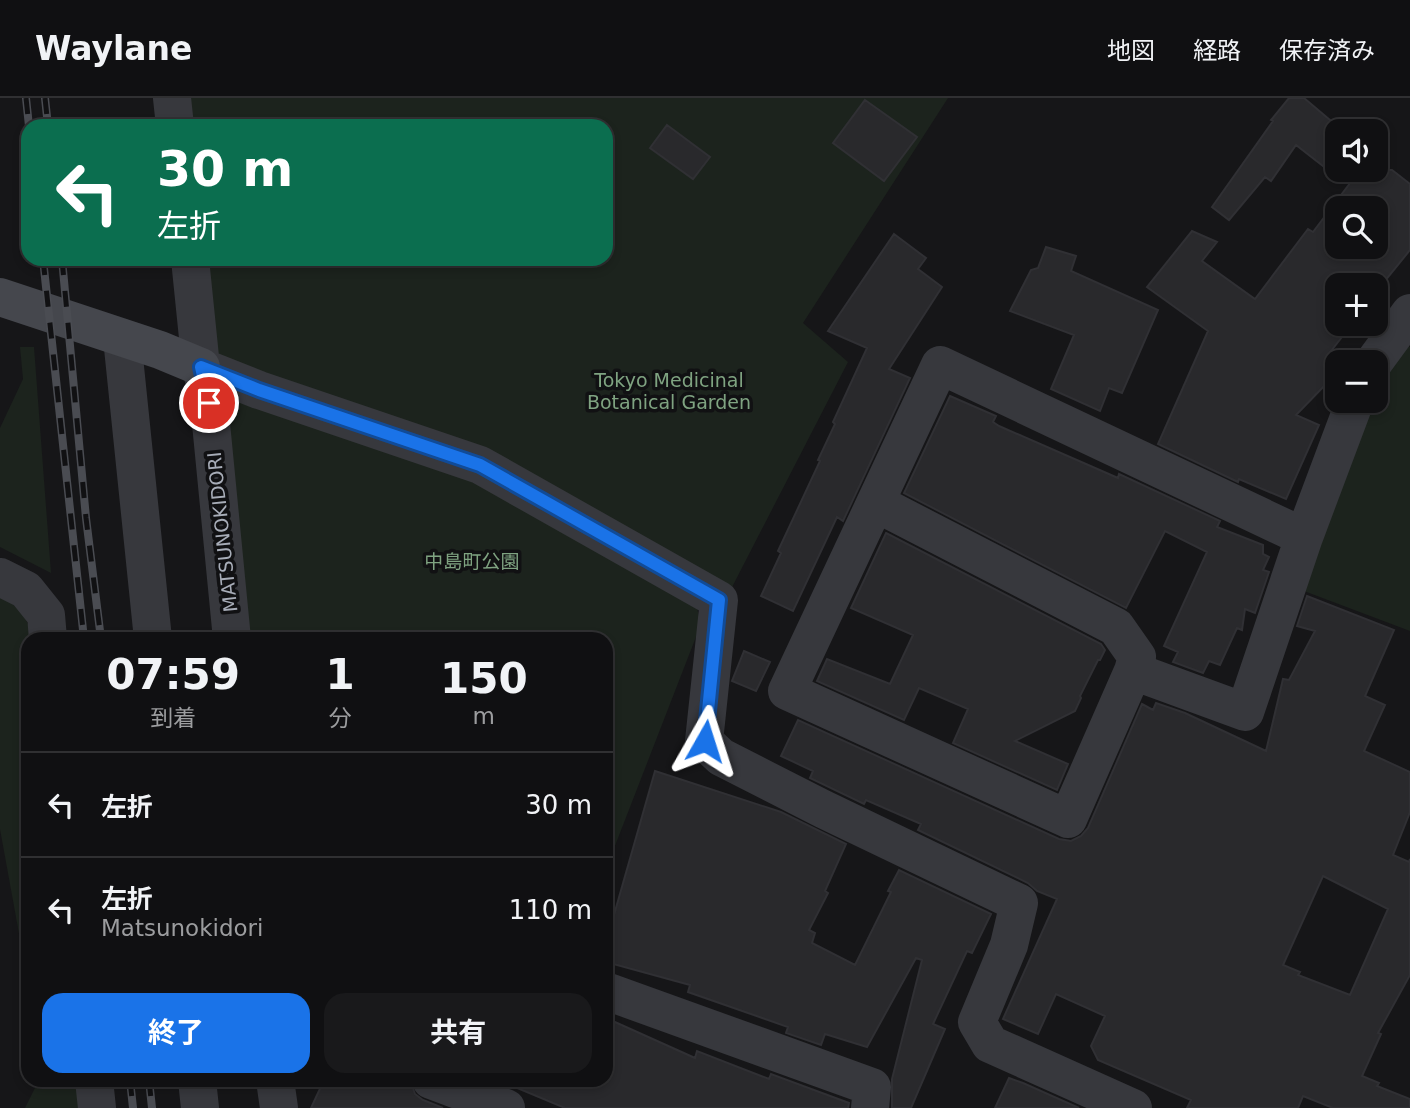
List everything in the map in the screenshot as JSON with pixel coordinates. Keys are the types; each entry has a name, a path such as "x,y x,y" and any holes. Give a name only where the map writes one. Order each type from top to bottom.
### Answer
{"street":[{"path":"172,98 174,119"},
{"name":"MATSUNOKIDORI","path":"191,266 201,367 209,403 231,632"},
{"path":"0,297 122,338 259,390 480,465 719,600 705,741 721,757 1019,903 1009,945 977,1022 982,1031 990,1045 1133,1108"},
{"path":"1383,350 1410,313"},
{"path":"122,338 152,632"},
{"path":"876,503 1116,627 1137,657 1068,819 787,691 940,365 1304,537"},
{"path":"1133,671 1245,712 1304,537 1350,413"},
{"path":"0,577 26,590 46,615 47,632"},
{"path":"613,993 872,1087 870,1108"},
{"path":"95,1087 97,1108"},
{"path":"198,1087 200,1108"},
{"path":"276,1087 279,1108"},
{"path":"450,1087 506,1108"}],"green space":[{"name":"Tokyo Medicinal Botanical Garden","path":"190,98 948,98 803,323 848,362 729,593 209,362 202,266 613,266 613,119 192,119"},
{"path":"1400,343 1410,347 1410,631 1304,591 1363,413 1388,413 1388,364"},
{"path":"20,347 34,347 51,573 0,547 0,428 23,379"},
{"name":"中島町公園","path":"242,400 477,474 694,596 701,624 613,851 613,632 245,632 226,413"},
{"path":"0,596 22,613 30,632 21,632 21,944 0,829"},
{"path":"36,1087 78,1087 80,1108 25,1108"}],"building":[{"path":"1289,98 1304,98 1329,119 1325,119 1325,168 1296,145 1271,181 1265,177 1229,220 1212,207 1273,121 1271,120"},
{"path":"865,100 917,137 884,181 833,143"},
{"path":"667,125 710,157 693,179 650,148"},
{"path":"1388,170 1392,170 1410,184 1410,250 1388,277 1388,273 1325,273 1325,336 1343,336 1332,350 1325,350 1325,385 1296,415 1319,425 1286,499 1239,479 1238,482 1158,444 1208,331 1147,287 1192,231 1217,242 1202,261 1255,299 1308,229 1313,232 1325,216 1325,259 1388,259 1388,196 1340,196 1351,182 1388,182"},
{"path":"894,234 926,258 918,269 942,287 889,369 910,378 843,521 837,517 793,611 761,596 781,553 778,551 820,461 818,460 835,424 833,422 867,348 828,331"},
{"path":"1046,247 1076,256 1071,271 1158,310 1122,393 1109,388 1100,411 1051,389 1074,335 1010,311 1031,270 1038,268"},
{"path":"950,396 996,416 993,422 999,426 1118,478 1119,474 1220,521 1217,527 1263,545 1263,554 1269,557 1263,570 1269,572 1255,613 1245,609 1242,630 1237,628 1220,665 1209,661 1203,673 1173,662 1178,652 1164,646 1207,552 1165,531 1126,608 904,493"},
{"path":"886,533 1101,644 1105,650 1080,696 1075,711 1015,741 1068,764 1057,790 953,743 968,709 919,688 904,720 817,681 827,659 890,684 913,635 851,608"},
{"path":"1307,596 1394,630 1365,696 1385,705 1364,751 1410,772 1410,812 1393,855 1409,862 1410,859 1410,975 1378,1033 1381,1034 1362,1076 1379,1083 1377,1086 1410,1099 1410,1108 1333,1108 1303,1096 1298,1108 1187,1108 1191,1100 1098,1060 1091,1046 1105,1016 1056,994 1038,1034 1003,1019 1057,899 918,830 921,824 866,800 864,804 810,778 813,771 781,756 798,720 1059,839 1071,841 1081,836 1088,828 1142,704 1153,710 1156,703 1185,713 1266,751 1283,679 1289,680 1315,631 1297,626","holes":["1323,876 1388,909 1350,995 1298,975 1300,972 1283,965"]},
{"path":"744,651 770,662 756,691 732,681"},
{"path":"655,771 781,812 846,844 825,891 828,893 809,930 815,933 812,943 855,965 899,870 991,914 972,953 967,951 933,1024 945,1029 911,1108 892,1108 892,1079 922,960 916,958 867,1047 825,1034 821,1045 786,1033 788,1027 688,992 690,985 613,964 613,918"},
{"path":"613,1021 695,1058 697,1051 769,1079 771,1074 849,1103 848,1108 565,1108 515,1087 613,1087"},
{"path":"1009,1078 1023,1083 1079,1108 995,1108"},
{"path":"321,1087 412,1087 415,1094 423,1100 443,1108 311,1108"}],"railway":[{"path":"26,98 28,119"},
{"path":"45,98 47,119"},
{"path":"44,266 83,632"},
{"path":"63,266 86,518 100,632"},
{"path":"131,1087 133,1108"},
{"path":"150,1087 152,1108"}],"route":[{"path":"209,403 201,367 259,390 480,465 719,600 705,741"}]}
